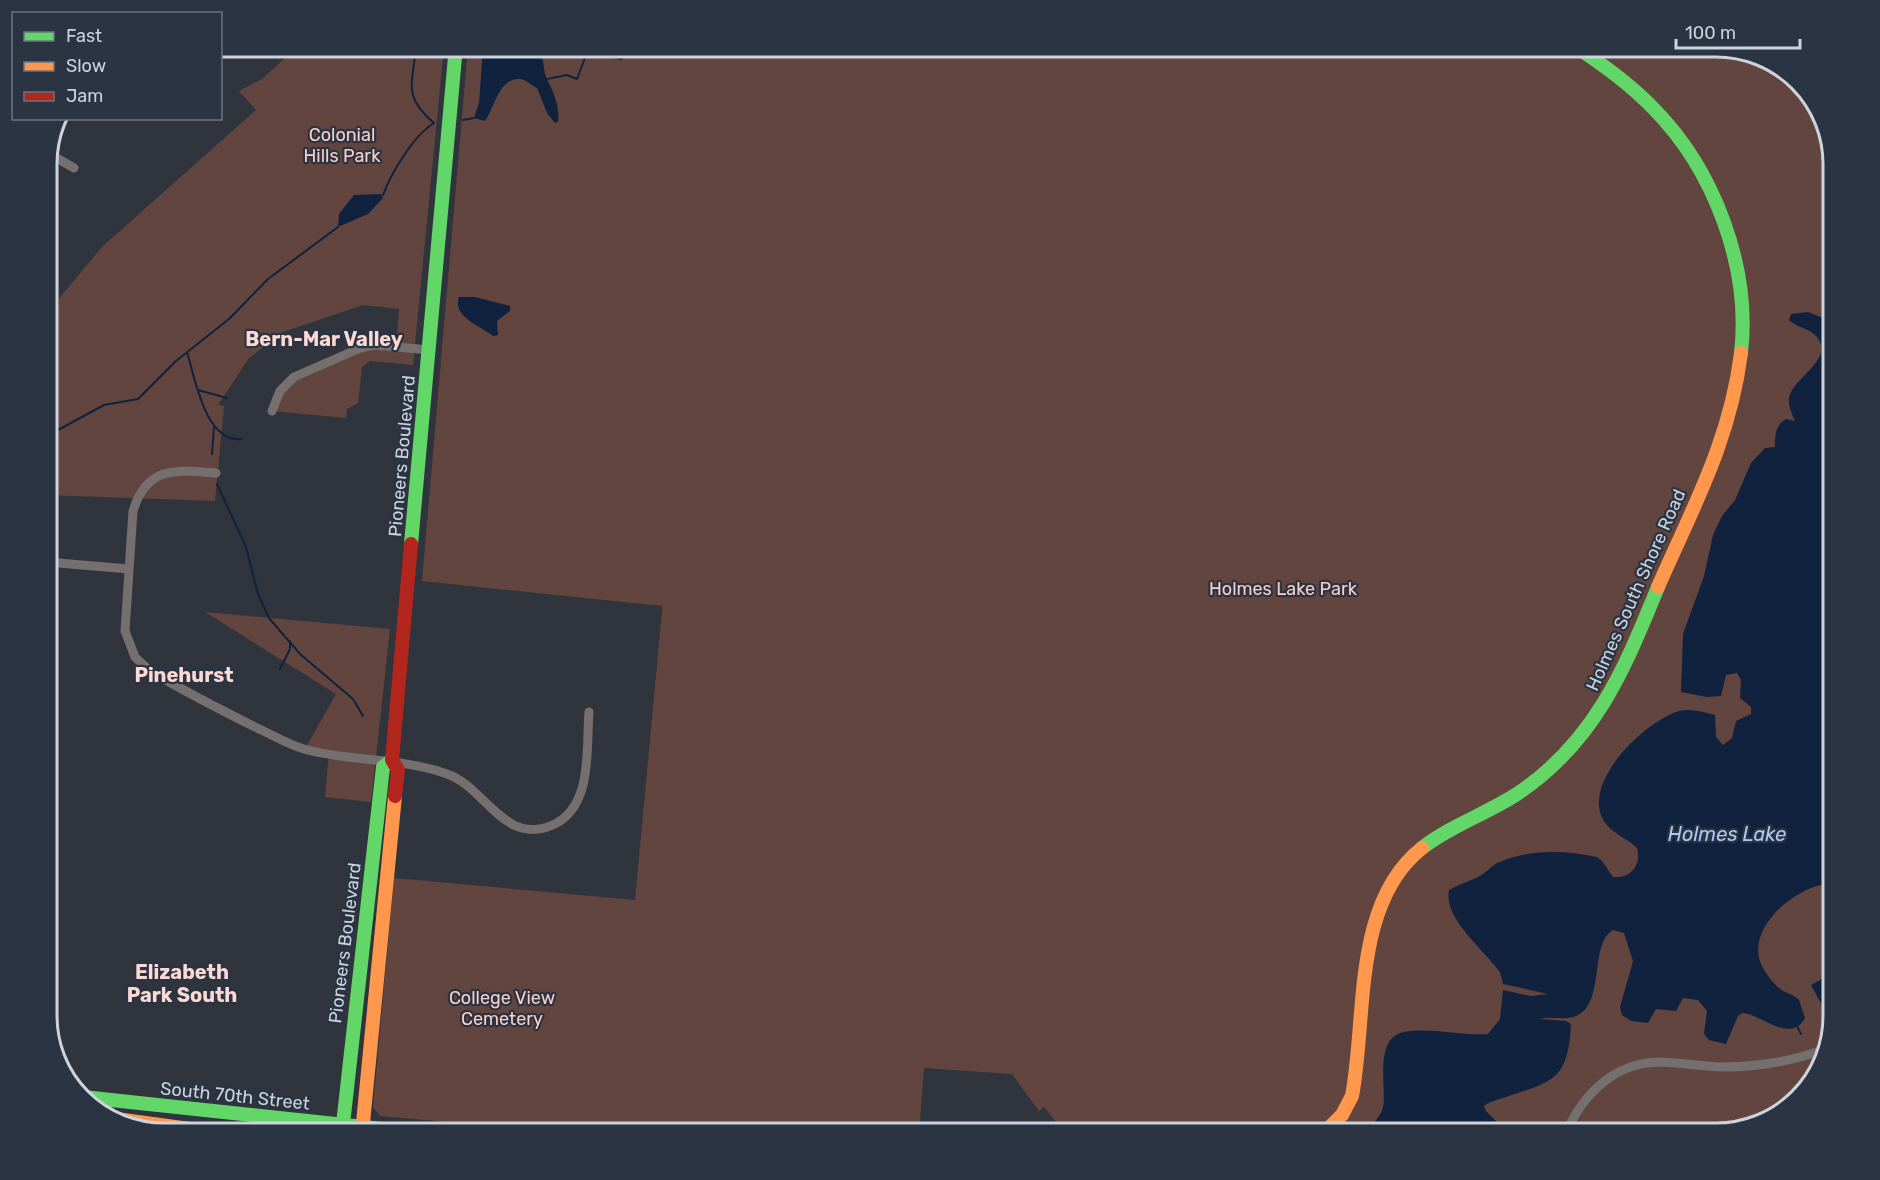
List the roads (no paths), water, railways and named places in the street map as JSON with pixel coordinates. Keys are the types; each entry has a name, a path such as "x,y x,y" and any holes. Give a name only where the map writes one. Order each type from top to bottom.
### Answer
{"main road":[{"name":"Pioneers Boulevard","path":"363,1123 398,770 392,760 455,57"},
{"name":"Holmes South Shore Road","path":"1334,1123 1342,1115 1352,1096 1375,926 1391,881 1409,859 1433,839 1504,801 1545,774 1594,721 1628,658 1722,439 1736,391 1742,322 1738,275 1728,233 1710,189 1679,137 1652,106 1592,57"},
{"name":"Pioneers Boulevard","path":"344,1123 383,767 392,760"},
{"name":"South 70th Street","path":"96,1099 289,1123"}],"street":[{"path":"57,158 74,168"},
{"path":"272,411 280,391 294,377 358,349 374,345 430,350"},
{"path":"216,473 170,471 147,484 137,498 124,619 126,638 135,657 150,671 302,749 392,760 456,777 504,821 524,828 542,828 562,820 570,813 580,795 589,712"},
{"path":"57,563 129,569"},
{"path":"1571,1123 1577,1110 1590,1093 1604,1081 1626,1069 1656,1062 1722,1067 1752,1065 1817,1051"},
{"path":"123,1115 126,1102"}],"water":[{"path":"482,57 542,57 546,76 556,101 558,122 555,123 547,113 537,88 520,79 507,83 502,88 485,121 474,118 479,103"},
{"path":"381,194 383,198 368,214 338,227 339,214 354,195"},
{"path":"459,297 475,297 510,306 510,311 497,321 498,335 493,336 469,320 460,310"},
{"name":"Holmes Lake","path":"1808,312 1823,318 1823,885 1793,897 1770,918 1759,944 1759,958 1765,972 1779,989 1799,1000 1805,1018 1799,1026 1791,1029 1775,1026 1742,1013 1738,1016 1726,1044 1709,1040 1704,1034 1707,1011 1698,1000 1683,998 1676,1011 1656,1009 1648,1023 1631,1021 1622,1015 1620,1007 1633,961 1624,933 1613,930 1605,937 1594,989 1590,1002 1583,1011 1569,1018 1540,1019 1566,1021 1571,1024 1569,1043 1562,1067 1547,1082 1484,1106 1498,1123 1374,1123 1383,1107 1383,1065 1388,1044 1394,1036 1404,1032 1425,1030 1488,1034 1500,1019 1503,990 1531,996 1548,994 1503,984 1499,971 1466,933 1452,912 1449,890 1481,876 1497,863 1509,858 1546,852 1597,857 1613,877 1625,876 1636,865 1637,848 1612,830 1604,821 1599,800 1603,784 1622,752 1651,726 1679,711 1692,710 1715,715 1716,737 1723,745 1732,738 1736,721 1751,714 1751,707 1740,698 1741,680 1737,673 1726,675 1721,696 1707,697 1681,692 1683,634 1704,576 1713,535 1722,516 1735,500 1751,463 1765,448 1775,447 1780,424 1786,419 1795,421 1789,398 1797,383 1811,369 1821,353 1821,345 1817,337 1789,320 1791,314"},
{"path":"1823,978 1823,1007 1811,985"}],"waterway":[{"path":"383,195 404,155 419,136 434,123 417,105 413,97 415,57"},
{"path":"547,79 567,75 577,79 585,57"},
{"path":"614,57 621,59 623,57"},
{"path":"463,120 474,118"},
{"path":"57,431 104,405 138,399 176,361 229,319 268,279 338,227"},
{"path":"187,352 198,392 210,420 219,431 229,437 242,439"},
{"path":"198,390 227,398"},
{"path":"212,454 214,427"},
{"path":"217,484 246,547 258,594 269,618 300,654 353,699 363,716"},
{"path":"280,669 290,649 290,641"},
{"path":"1797,1026 1801,1034"}],"district":[{"name":"Bern-Mar Valley","path":"324,339"},
{"name":"Pinehurst","path":"184,675"},
{"name":"Elizabeth Park South","path":"182,984"}],"park label":[{"name":"Colonial Hills Park","path":"342,145"},
{"name":"Holmes Lake Park","path":"1283,589"},
{"name":"College View Cemetery","path":"502,1008"}]}
